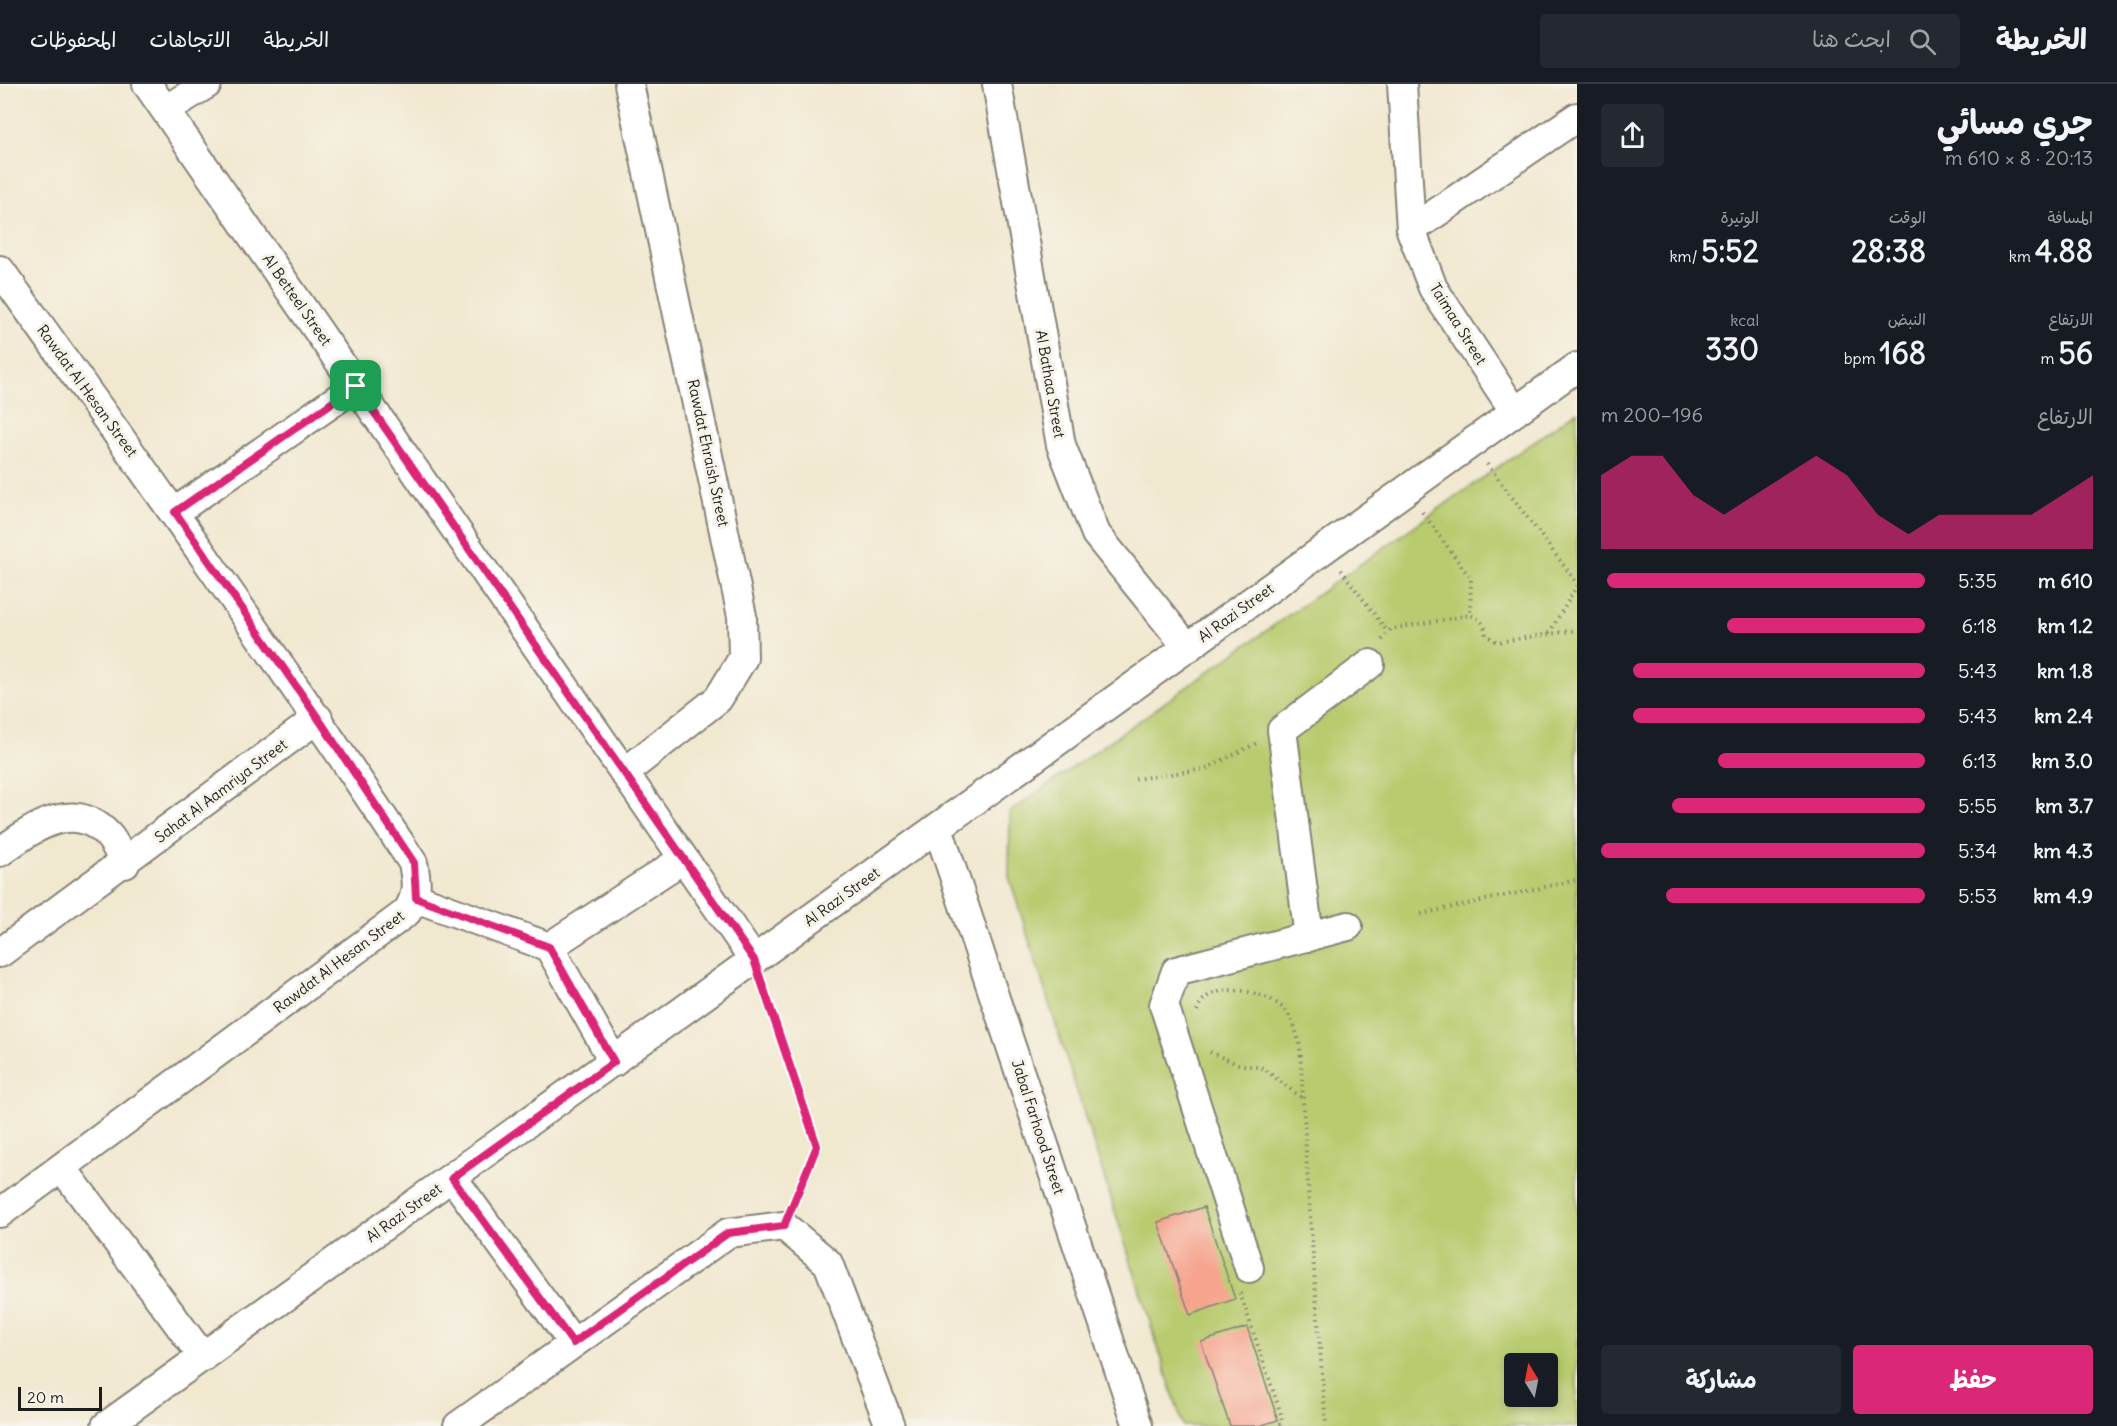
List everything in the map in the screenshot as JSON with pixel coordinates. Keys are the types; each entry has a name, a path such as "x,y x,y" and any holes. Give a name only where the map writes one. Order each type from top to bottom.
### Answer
{"street":[{"name":"Al Betteel Street","path":"147,84 754,960"},
{"path":"165,110 207,84"},
{"name":"Rawdat Ehraish Street","path":"624,773 718,699 743,658 742,616 629,84"},
{"name":"Al Bathaa Street","path":"997,84 1061,445 1096,534 1188,648"},
{"name":"Taimaa Street","path":"1402,84 1411,230 1433,288 1515,412"},
{"path":"1411,230 1577,117"},
{"name":"Rawdat Al Hesan Street","path":"0,270 175,512 318,718 414,863 416,898 407,912 0,1213"},
{"name":"Al Razi Street","path":"106,1426 1577,367"},
{"path":"175,512 356,386"},
{"path":"1309,937 1281,730 1370,664"},
{"name":"Sahat Al Aamriya Street","path":"0,953 124,864 318,718"},
{"path":"0,852 41,823 69,818 89,822 109,835 124,864"},
{"name":"Jabal Farhood Street","path":"938,828 1138,1426"},
{"path":"549,947 683,859"},
{"path":"416,898 549,947 614,1062"},
{"path":"1249,1268 1164,1005 1176,972 1348,926"},
{"path":"63,1168 203,1357"},
{"path":"452,1178 573,1343"},
{"path":"458,1426 728,1233 784,1226 828,1263 890,1426"}],"path":[{"path":"1471,444 1577,585 1549,633"},
{"path":"1406,491 1471,579 1470,615"},
{"path":"1325,549 1387,632"},
{"path":"1387,632 1470,615 1478,618 1484,625 1486,635 1497,642 1577,630"},
{"path":"1370,664 1387,632"},
{"path":"1135,780 1205,769 1281,730"},
{"path":"1421,914 1577,880"},
{"path":"754,960 817,1146 784,1226"},
{"path":"1197,1013 1199,1006 1208,996 1218,992 1250,993 1284,1009 1295,1029 1300,1046 1326,1426"},
{"path":"1206,1047 1213,1055 1237,1064 1263,1068 1303,1099"},
{"path":"1249,1268 1253,1281 1237,1287 1282,1417 1281,1424 1276,1426"}],"green space":[{"path":"1577,411 1577,1426 1183,1426 1009,877 1010,812"}],"building":[{"path":"1204,1207 1235,1299 1190,1315 1158,1222"},
{"path":"1247,1327 1278,1420 1259,1426 1230,1426 1201,1342"}],"route":[{"path":"356,386 754,960 817,1146 784,1226 728,1233 573,1343 452,1178 614,1062 549,947 416,898 417,883 414,863 318,718 175,512 356,386"}]}
